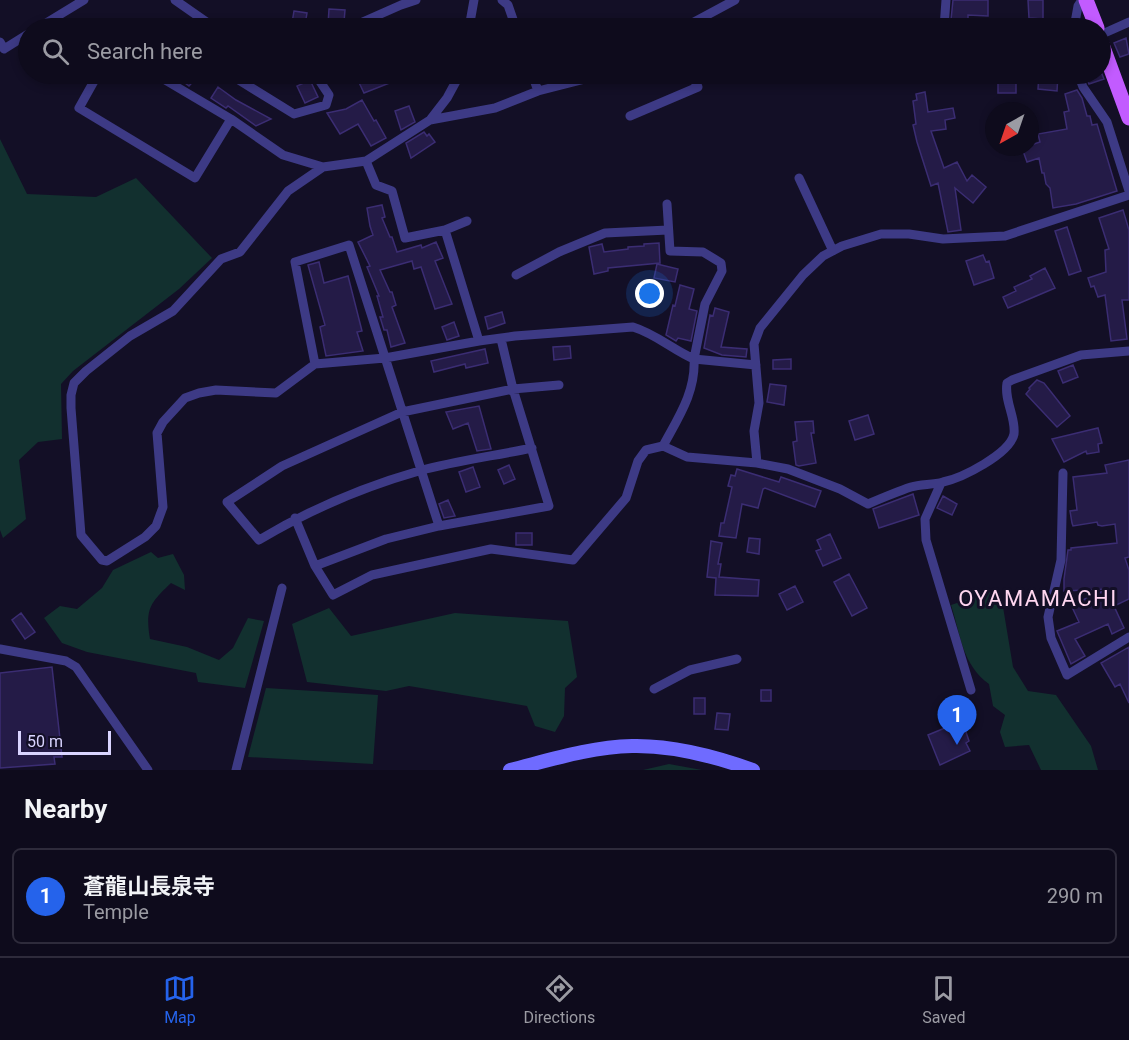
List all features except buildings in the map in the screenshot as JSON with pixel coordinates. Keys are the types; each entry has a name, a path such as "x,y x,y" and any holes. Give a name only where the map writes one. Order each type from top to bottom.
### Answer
{"main road":[{"path":"1084,0 1092,18"},
{"path":"1111,66 1129,118"},
{"path":"510,770 578,754 630,746 689,751 753,770"}],"street":[{"path":"54,18 84,0"},
{"path":"175,0 201,18"},
{"path":"372,18 416,0"},
{"path":"471,18 474,0"},
{"path":"502,0 508,5 513,18"},
{"path":"698,18 720,4 735,0"},
{"path":"945,18 946,0"},
{"path":"1076,18 1078,6 1084,0"},
{"path":"1111,32 1129,22"},
{"path":"0,42 4,49 18,40"},
{"path":"92,84 79,108 195,178 231,119"},
{"path":"172,84 231,119 282,155 323,167 366,161 430,120 455,84"},
{"path":"245,84 294,114 326,105 329,95 322,84"},
{"path":"535,84 538,91"},
{"path":"430,120 495,108 538,91 565,84"},
{"path":"630,116 698,87 696,84"},
{"path":"757,463 754,430 759,403 754,344 760,328 803,275 823,256 881,234 909,234 942,239 1005,236 1129,193 1107,122 1082,84"},
{"path":"366,161 376,184 392,191 405,238 445,230 467,221"},
{"path":"323,167 288,191 240,252 221,259 173,311 130,336 74,383 71,408 81,535 102,560 107,561 145,537 156,526 163,507 157,433 163,422 185,399 199,393 216,390 276,393 315,364 385,358 479,341 633,327 649,332 680,353 694,359 756,365"},
{"path":"799,178 833,251"},
{"path":"663,446 689,398 705,304 722,271 721,263 703,252 670,250 667,204"},
{"path":"445,230 479,341"},
{"path":"516,275 559,252 604,233 668,230"},
{"path":"315,364 295,262 349,245 439,526"},
{"path":"315,566 386,539 439,526 549,506 513,389 501,339"},
{"path":"295,518 315,566 333,595 372,575 491,549 573,560 626,498 638,461 646,450 663,446 687,457 757,463 788,469 840,489 867,504 914,486 956,479 1008,446 1014,435 1006,390 1007,383 1012,380 1070,358 1088,354 1129,351"},
{"path":"531,448 420,471 357,491 295,518 259,540 227,502 282,466 402,412 513,389 559,385"},
{"path":"1063,473 1061,560 1048,617 1050,638 1067,675 1129,637"},
{"path":"941,483 925,519 926,540 971,690"},
{"path":"236,770 282,588"},
{"path":"0,649 66,661 76,667 148,770"},
{"path":"654,689 690,670 737,659"}],"green space":[{"path":"0,139 27,194 96,197 136,178 212,258 179,289 73,371 61,384 62,439 38,442 19,460 26,519 3,538 0,530"},
{"path":"151,552 158,558 173,554 184,575 185,590 171,583 158,596 149,613 150,639 187,647 219,660 233,648 248,618 264,621 245,688 198,682 196,673 87,652 62,643 44,618 60,606 77,609 102,588 113,570"},
{"path":"990,592 1002,601 1013,667 1028,691 1056,695 1091,746 1098,770 1041,770 1029,745 1005,747 1000,732 1005,715 993,706 989,684 973,668 968,658 951,605"},
{"path":"329,608 351,636 455,613 568,621 577,677 565,688 564,716 555,732 535,726 527,706 409,686 386,691 307,682 292,624"},
{"path":"266,688 378,695 373,764 248,757"},
{"path":"669,764 702,770 643,770"}],"place":[{"name":"蒼龍山長泉寺","path":"957,745"}],"district":[{"name":"OYAMAMACHI","path":"1038,598"}]}
